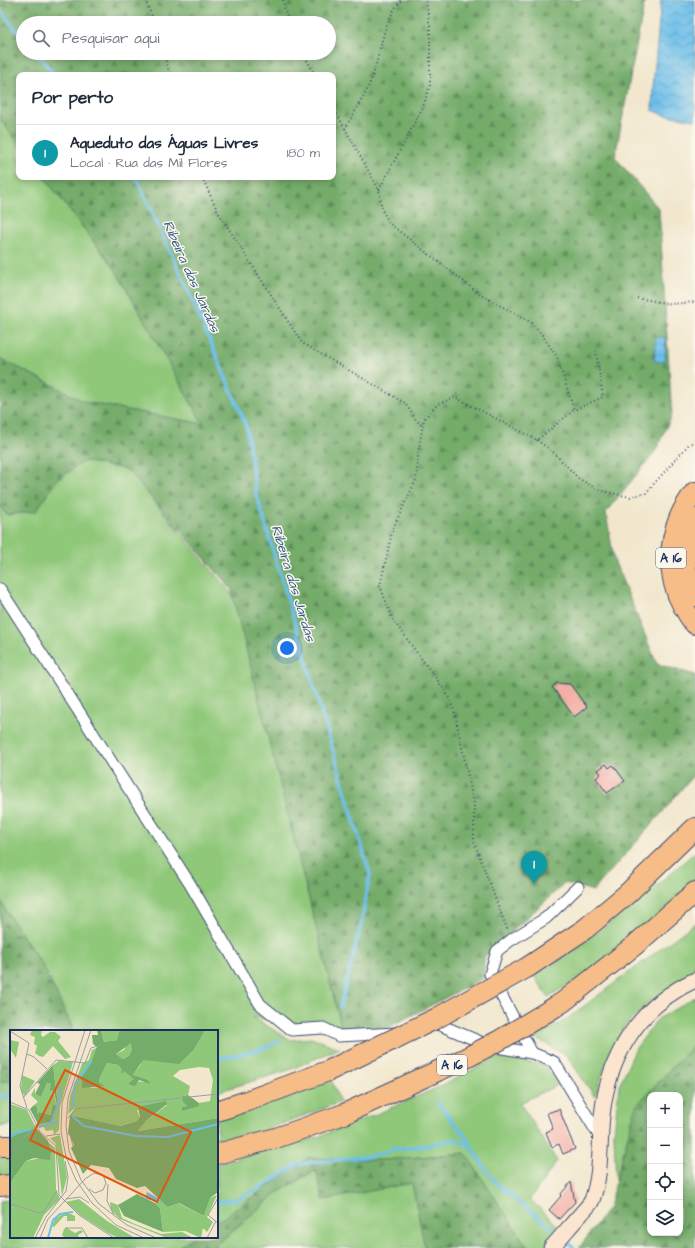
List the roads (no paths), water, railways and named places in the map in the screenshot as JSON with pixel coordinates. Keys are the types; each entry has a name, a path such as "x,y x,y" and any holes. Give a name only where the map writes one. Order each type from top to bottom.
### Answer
{"highway":[{"name":"A 16","path":"695,492 690,498 677,522 671,548 672,573 678,597 691,620 695,624"},
{"name":"A 16","path":"695,518 690,528 685,550 686,572 695,596"},
{"path":"218,1111 328,1071 443,1014 528,967 585,929 621,899 695,828"},
{"name":"A 16","path":"559,1005 635,945 695,892"},
{"name":"A 16","path":"218,1154 276,1138 344,1114 466,1058 559,1005 588,992 695,912"},
{"path":"0,1186 10,1185"}],"main road":[{"path":"551,1248 592,1201 600,1169 600,1137 605,1095 614,1063 624,1044 639,1022 654,1006 695,980"}],"street":[{"path":"0,588 190,884 260,1004 292,1030 324,1028 339,1036 355,1034 393,1034 433,1022 490,1046 532,1053 554,1062 600,1137"},
{"path":"532,1053 490,974 497,951 511,940 546,918 578,887"}],"water":[{"path":"661,0 695,0 695,120 665,115 652,110"},
{"path":"656,337 666,338 665,362 654,361"}],"waterway":[{"name":"Ribeira das Jardas","path":"0,10 16,29"},
{"name":"Ribeira das Jardas","path":"42,60 52,72"},
{"name":"Ribeira das Jardas","path":"137,180 192,299 246,425 256,493 370,874 361,925 340,1007"},
{"path":"218,1059 258,1050 281,1040"},
{"path":"0,1095 10,1097"},
{"name":"Ribeira das Jardas","path":"437,1102 464,1135 486,1170 498,1185 556,1231"},
{"path":"218,1202 238,1199 260,1188 298,1164 373,1156 395,1149 426,1146 450,1140 457,1140 472,1147"},
{"name":"Ribeira das Jardas","path":"567,1241 574,1248"}],"place":[{"name":"Aqueduto das Águas Livres","path":"534,884"}]}
